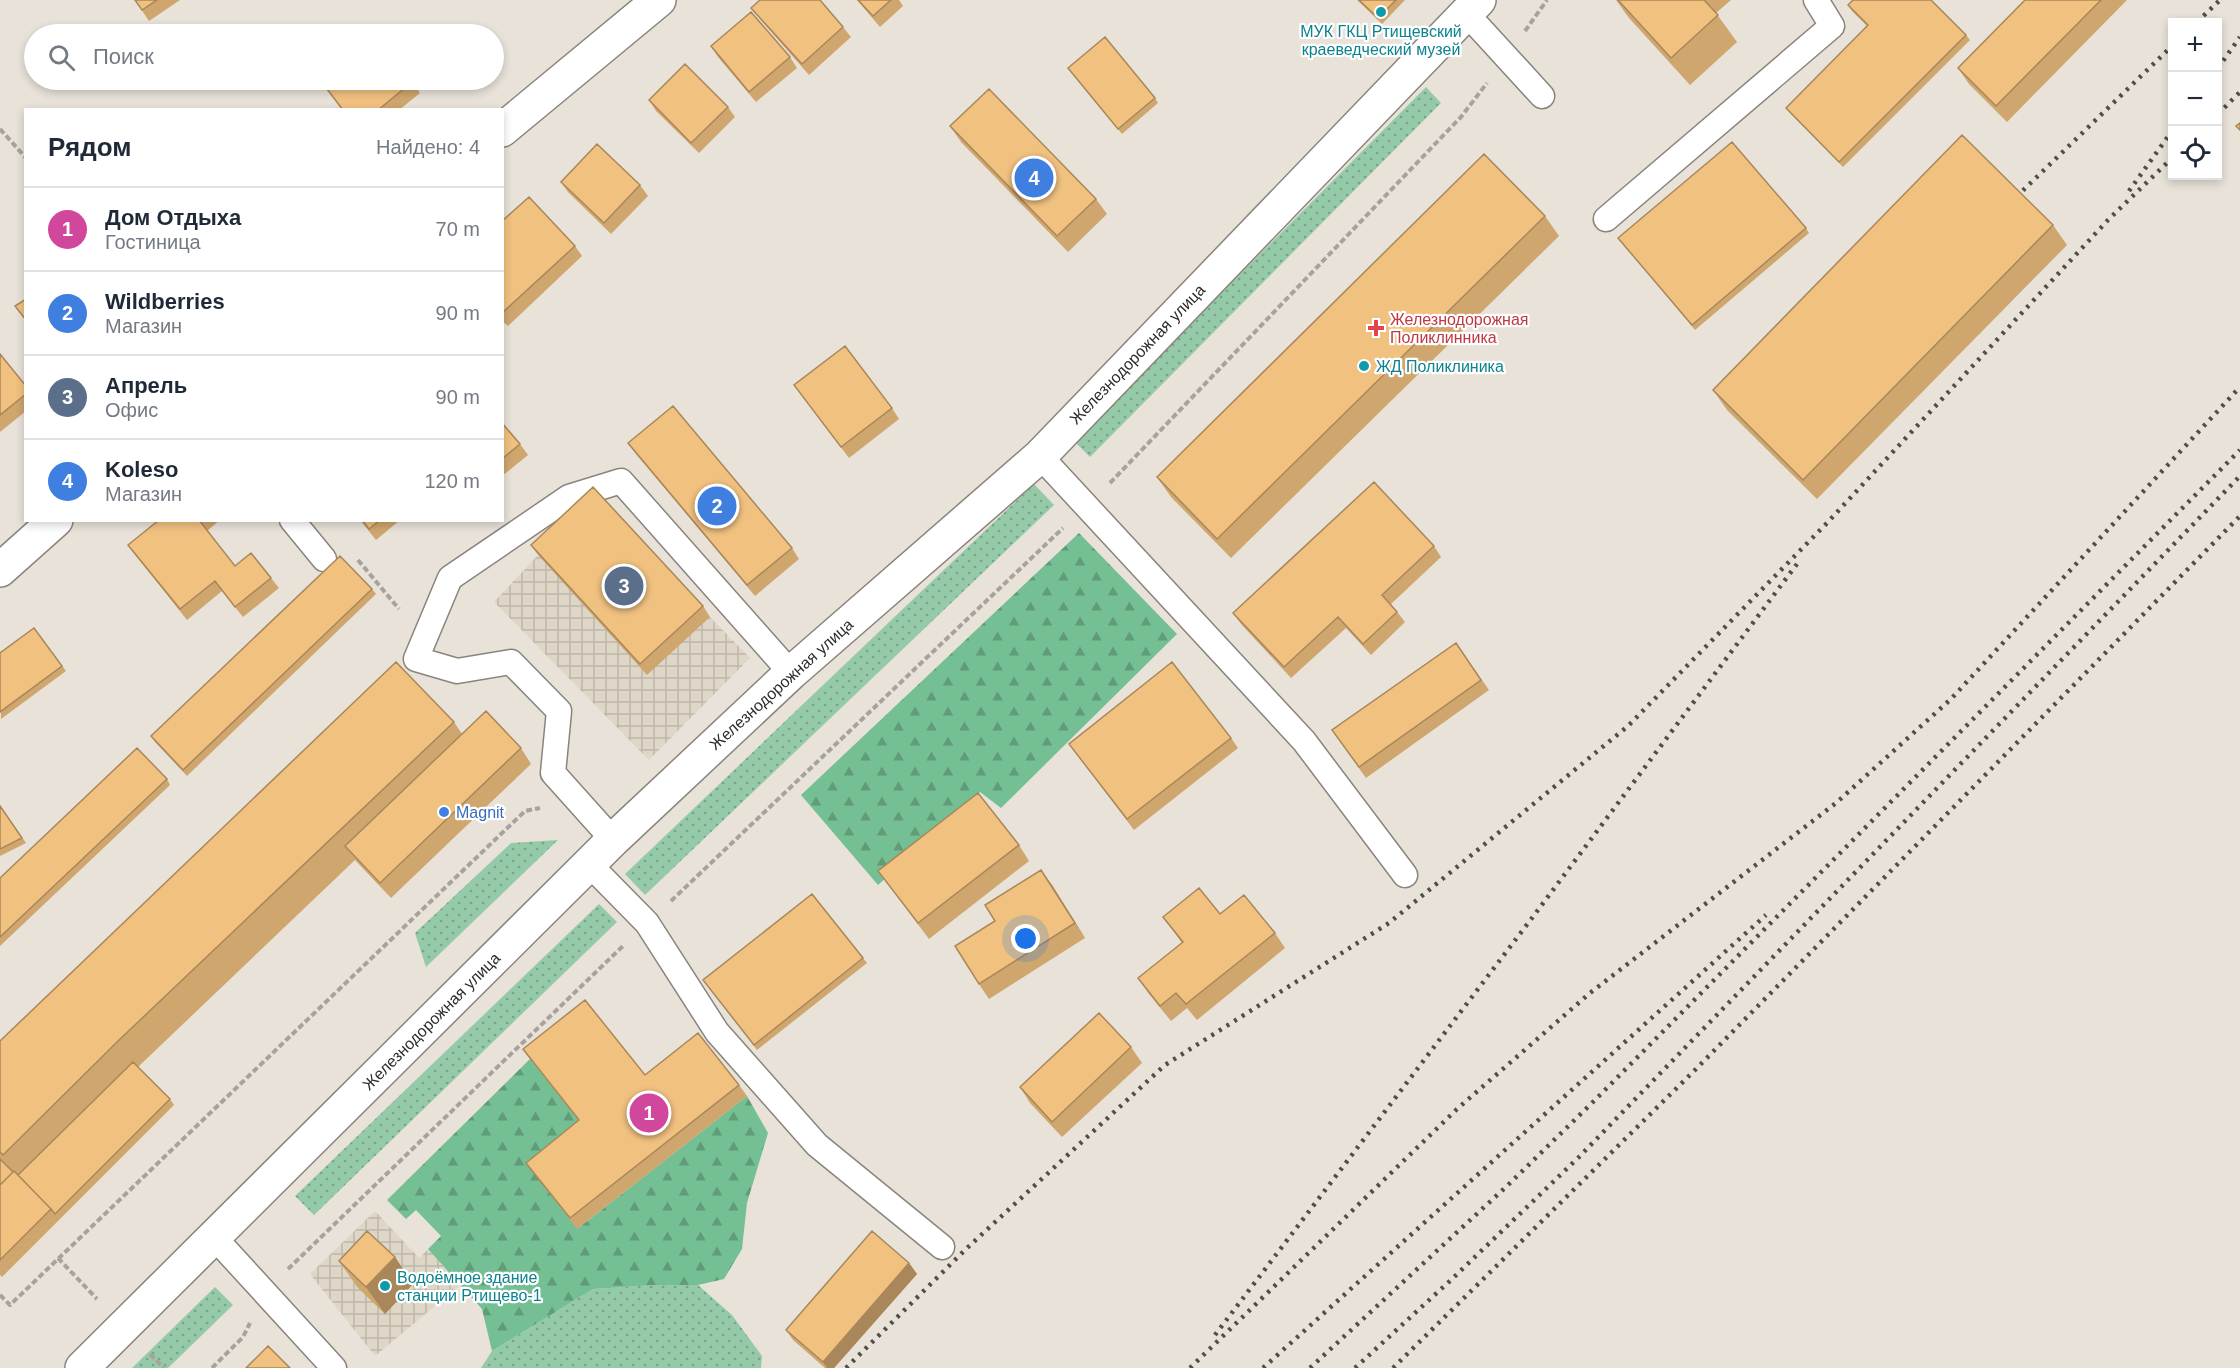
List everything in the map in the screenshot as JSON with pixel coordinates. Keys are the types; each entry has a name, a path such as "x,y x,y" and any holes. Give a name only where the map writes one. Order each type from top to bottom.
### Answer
{"street":[{"path":"504,128 659,0"},
{"name":"Железнодорожная улица","path":"82,1368 613,840 791,673 1040,456 1472,7"},
{"path":"0,570 54,522"}],"lane":[{"path":"1606,219 1832,26 1816,0"},
{"path":"1472,7 1506,56 1542,96"},
{"path":"1040,456 1305,741 1405,875"},
{"path":"613,840 553,773 559,711 511,662 457,671 407,667 431,623 450,578 569,497 621,481 791,673"},
{"path":"294,522 324,559"},
{"path":"589,864 647,923 717,1032 817,1145 942,1247"},
{"path":"214,1237 334,1368"}],"path":[{"path":"1108,484 1461,117 1547,0"},
{"path":"0,129 24,156"},
{"path":"212,1368 243,1337 265,1292 647,923 1066,525"},
{"path":"353,554 403,613 431,623"},
{"path":"0,1295 10,1305 525,811 580,801"}],"shaded area":[{"path":"538,555 710,617 750,658 649,760 494,602"},
{"path":"375,1211 419,1258 428,1249 460,1285 375,1356 310,1274"}],"green space":[{"path":"1426,87 1441,103 1090,457 1074,441"},
{"path":"1034,484 1054,505 645,895 625,874"},
{"path":"1079,533 1177,634 1001,808 980,792 878,885 801,795"},
{"path":"558,840 426,967 415,933 511,843"},
{"path":"599,904 617,922 314,1215 295,1196"},
{"path":"530,1059 587,1131 577,1229 747,1096 768,1133 747,1203 742,1249 724,1279 698,1285 593,1289 492,1351 482,1309 428,1249 441,1236 416,1210 406,1219 387,1200"},
{"path":"698,1285 732,1315 762,1356 761,1368 481,1368 492,1351 593,1289"},
{"path":"215,1287 233,1305 168,1368 132,1368"}],"building":[{"path":"135,0 157,0 142,10"},
{"path":"760,0 820,0 843,27 802,64 751,8"},
{"path":"858,0 891,0 873,16"},
{"path":"1359,0 1396,0 1378,18"},
{"path":"1618,0 1704,0 1718,15 1671,58"},
{"path":"1853,0 1931,0 1966,35 1839,162 1786,108 1868,25 1848,5"},
{"path":"2025,0 2101,0 1996,106 1958,68"},
{"path":"751,12 790,57 749,92 711,46"},
{"path":"1105,37 1155,98 1118,129 1068,68"},
{"path":"685,64 728,107 691,143 649,100"},
{"path":"989,89 1096,199 1057,236 950,126"},
{"path":"328,90 402,90 380,108 341,108"},
{"path":"1962,135 2053,225 1803,480 1713,390"},
{"path":"1732,142 1806,228 1692,325 1618,238"},
{"path":"597,144 640,185 604,223 561,182"},
{"name":"ЖД Поликлиника","path":"1484,154 1545,216 1217,539 1157,477"},
{"path":"529,197 575,246 504,311 504,219"},
{"path":"24,300 24,317 15,306"},
{"path":"845,346 892,408 841,447 794,385"},
{"path":"0,354 24,384 24,396 0,415"},
{"path":"673,406 792,548 747,585 628,443"},
{"path":"504,425 520,444 504,457"},
{"path":"1374,482 1434,546 1382,595 1397,612 1363,644 1338,617 1284,667 1233,613"},
{"path":"593,487 703,606 640,664 531,545"},
{"path":"157,522 201,522 235,566 251,553 271,578 235,607 215,581 180,609 128,545"},
{"path":"364,522 378,522 369,529"},
{"path":"340,556 372,589 183,770 151,736"},
{"path":"34,628 62,666 0,712 0,653"},
{"path":"1456,643 1481,680 1359,767 1332,730"},
{"path":"396,662 454,722 118,1041 3,1155 0,1152 0,1041"},
{"path":"1172,662 1231,738 1127,819 1069,744"},
{"name":"Magnit","path":"486,711 521,748 380,883 345,846"},
{"path":"137,748 167,779 0,937 0,878"},
{"path":"978,793 1019,845 918,923 878,871"},
{"path":"0,806 22,838 0,849"},
{"path":"1041,870 1075,923 979,984 955,946 995,921 985,905"},
{"path":"1199,888 1220,914 1244,895 1275,933 1186,1004 1176,993 1160,1006 1138,978 1183,942 1163,917"},
{"path":"812,894 863,958 754,1045 703,980"},
{"path":"585,1000 645,1075 698,1033 739,1085 570,1218 526,1163 579,1120 523,1049"},
{"path":"1099,1013 1131,1047 1052,1122 1020,1087"},
{"path":"133,1062 170,1099 55,1214 18,1175"},
{"path":"0,1159 13,1172 0,1185"},
{"path":"14,1171 51,1209 0,1260 0,1185"},
{"path":"367,1231 395,1257 366,1287 339,1261"},
{"path":"872,1231 909,1263 823,1362 786,1330"},
{"path":"268,1346 290,1368 246,1368"}],"railway":[{"path":"2201,18 2220,0"},
{"path":"2222,62 2240,37"},
{"path":"2010,203 2168,50"},
{"path":"2222,110 2240,92"},
{"path":"2129,191 2168,137"},
{"path":"846,1368 966,1249 1165,1065 1389,923 1628,726 1827,523 2108,220 2168,162"},
{"path":"1190,1368 1457,1109 1590,993 1836,803 1951,699 2240,387"},
{"path":"1310,1368 1507,1186 1594,1101 2240,450"},
{"path":"1355,1368 1578,1158 2240,476"},
{"path":"1393,1368 1694,1071 2240,516"},
{"path":"1215,1335 1797,564"},
{"path":"1263,1368 1766,915"}],"place":[{"name":"МУК ГКЦ Ртищевский краеведческий музей","path":"1381,12"},
{"name":"Koleso","path":"1034,178"},
{"name":"Железнодорожная Поликлинника","path":"1376,328"},
{"name":"ЖД Поликлиника","path":"1364,366"},
{"name":"Wildberries","path":"717,506"},
{"name":"Апрель","path":"624,586"},
{"name":"Magnit","path":"444,812"},
{"name":"Дом Отдыха","path":"649,1113"},
{"name":"Водоёмное здание станции Ртищево-1","path":"385,1286"}]}
